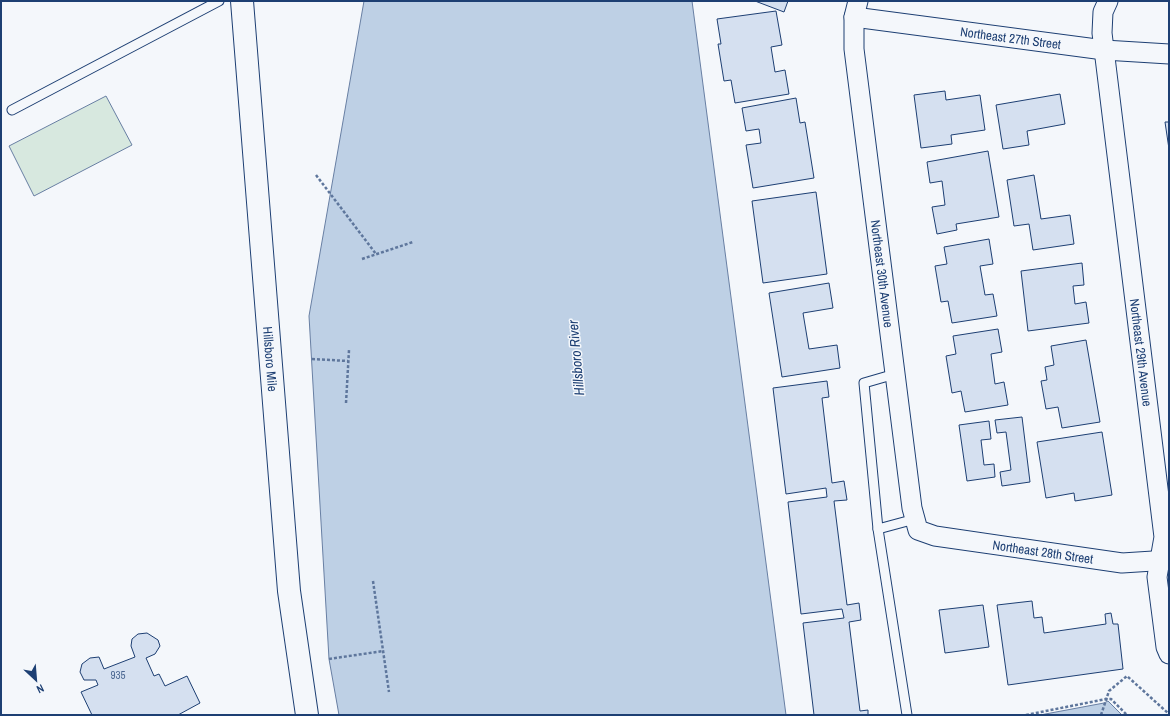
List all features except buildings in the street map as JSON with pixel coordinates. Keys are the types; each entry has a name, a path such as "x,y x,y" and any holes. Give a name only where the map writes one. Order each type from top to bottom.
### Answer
{"main road":[{"name":"Hillsboro Mile","path":"242,1 289,591 307,715"}],"street":[{"name":"Northeast 29th Avenue","path":"1108,1 1103,12 1102,33 1164,537 1165,560 1157,577 1166,647 1169,654"},
{"name":"Northeast 27th Street","path":"856,9 1104,50 1169,54"},
{"name":"Northeast 30th Avenue","path":"856,9 854,49 912,508 917,525"},
{"name":"Northeast 28th Street","path":"917,525 935,536 1122,563 1165,560"}],"lane":[{"path":"12,110 219,1"},
{"path":"895,374 864,384 878,529 907,715"},
{"path":"878,529 917,525"}],"path":[{"path":"316,175 376,254"},
{"path":"362,259 413,242"},
{"path":"346,403 349,350"},
{"path":"312,360 348,361"},
{"path":"373,581 389,692"},
{"path":"329,659 383,651"},
{"path":"1101,715 1109,691 1127,676 1169,714"},
{"path":"1026,715 1106,699 1111,699 1127,715"}],"shaded area":[{"path":"106,96 132,145 34,196 9,146"}],"water":[{"name":"Hillsboro River","path":"364,1 692,1 786,715 339,715 329,659 309,316"},
{"path":"1108,701 1122,715 1040,715 1104,703"}]}
